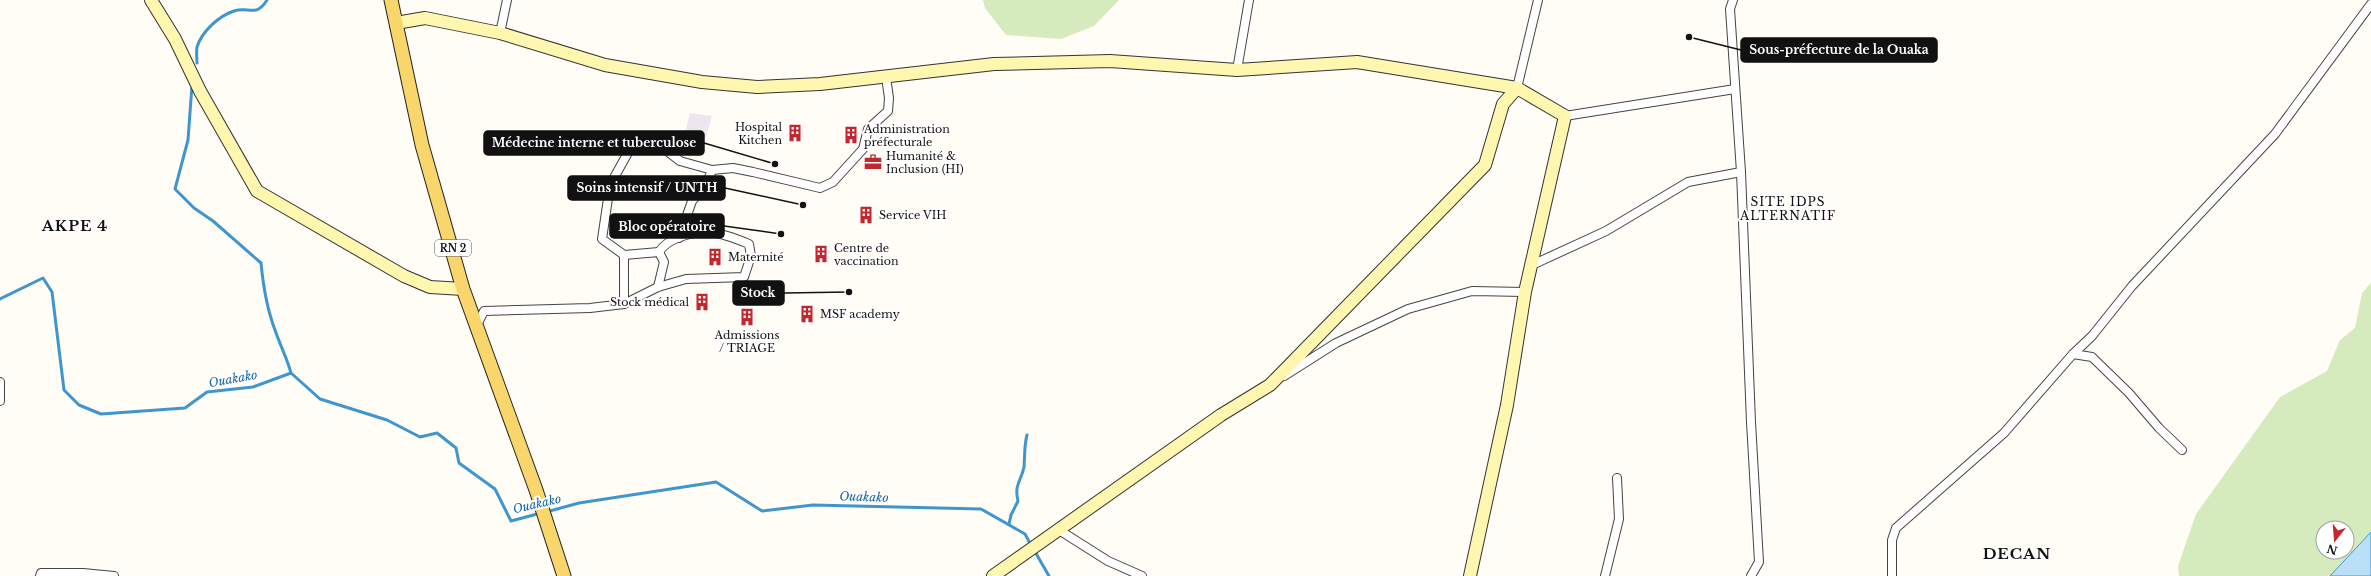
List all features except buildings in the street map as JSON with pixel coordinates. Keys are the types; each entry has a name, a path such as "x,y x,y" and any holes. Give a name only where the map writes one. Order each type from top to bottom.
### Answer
{"main road":[{"name":"RN 2","path":"391,0 422,145 463,289 536,490 564,576"}],"street":[{"path":"151,0 172,34 200,91 257,191 404,276 430,287 463,289"},
{"path":"500,33 507,0"},
{"path":"1237,70 1249,0"},
{"path":"1270,385 1485,165 1503,104 1517,88 1538,0"},
{"path":"1733,0 1730,9 1742,172 1751,422 1759,562 1751,576"},
{"path":"1892,576 1892,540 1896,528 2004,433 2073,354 2092,336 2152,264 2275,134 2371,4"},
{"path":"396,23 425,18 500,33 605,65 702,82 757,87 820,84 994,64 1110,61 1237,70 1357,62 1517,88 1565,116 1735,89"},
{"path":"659,252 624,254 602,239 605,210 610,185 630,149 637,141 643,139 654,142 680,161 712,170 740,170 820,188 833,182 863,149 868,129 888,111 889,98 886,77"},
{"path":"1470,576 1507,406 1525,292 1565,116"},
{"path":"679,238 692,201 706,185 712,170"},
{"path":"1532,265 1606,231 1688,182 1742,172"},
{"path":"476,327 484,311 590,308 624,304 658,287 686,279 744,277 748,270 751,256 749,244 710,232 693,234 679,238 663,245 659,252"},
{"path":"658,287 664,262 659,252"},
{"path":"624,254 624,304"},
{"path":"993,576 1221,416 1336,343 1408,309 1472,291 1525,292"},
{"path":"2073,354 2092,357 2182,450"},
{"path":"0,382 0,401"},
{"path":"1605,576 1619,519 1617,478"},
{"path":"1059,530 1108,561 1142,576"},
{"path":"40,576 41,572 83,573 114,576"}],"shaded area":[{"path":"690,113 712,116 706,137 685,133"}],"green space":[{"path":"983,0 1119,0 1094,26 1061,39 1006,35 985,8"},
{"path":"2371,283 2371,532 2355,549 2355,520 2315,520 2315,560 2345,560 2330,576 2179,576 2178,566 2196,514 2280,397 2327,371 2340,340 2355,328 2362,293"}],"water":[{"path":"2371,532 2371,576 2330,576 2345,560 2355,560 2355,549"}],"waterway":[{"path":"197,63 197,47 199,41 217,20 234,11 259,9 267,0"},
{"path":"192,85 188,140 175,189 194,208 213,221 261,263 264,288 270,314 291,373"},
{"name":"Ouakako","path":"0,299 43,278 52,292 64,390 79,405 101,414 185,408 207,392 253,387 291,373 320,399 387,420 420,437 437,433 456,448 459,463 495,489 511,521 541,513"},
{"path":"1009,524 1011,515 1018,501 1017,487 1024,467 1027,435"},
{"name":"Ouakako","path":"546,512 579,503 716,482 762,511 813,505 981,509 1025,534 1031,545"},
{"name":"Ouakako","path":"1034,550 1049,576"}],"place":[{"name":"Sous-préfecture de la Ouaka","path":"1689,37"},
{"name":"Hospital Kitchen","path":"795,133"},
{"name":"Administration préfecturale","path":"851,135"},
{"name":"Humanité & Inclusion (HI)","path":"873,162"},
{"name":"Médecine interne et tuberculose","path":"775,164"},
{"name":"Soins intensif / UNTH","path":"803,205"},
{"name":"Service VIH","path":"866,215"},
{"name":"Bloc opératoire","path":"781,234"},
{"name":"Centre de vaccination","path":"821,254"},
{"name":"Maternité","path":"715,257"},
{"name":"Stock","path":"849,292"},
{"name":"Stock médical","path":"702,302"},
{"name":"MSF academy","path":"807,314"},
{"name":"Admissions / TRIAGE","path":"747,317"}],"district":[{"name":"SITE IDPS ALTERNATIF","path":"1788,209"},
{"name":"AKPE 4","path":"75,226"},
{"name":"DECAN","path":"2017,554"}]}
